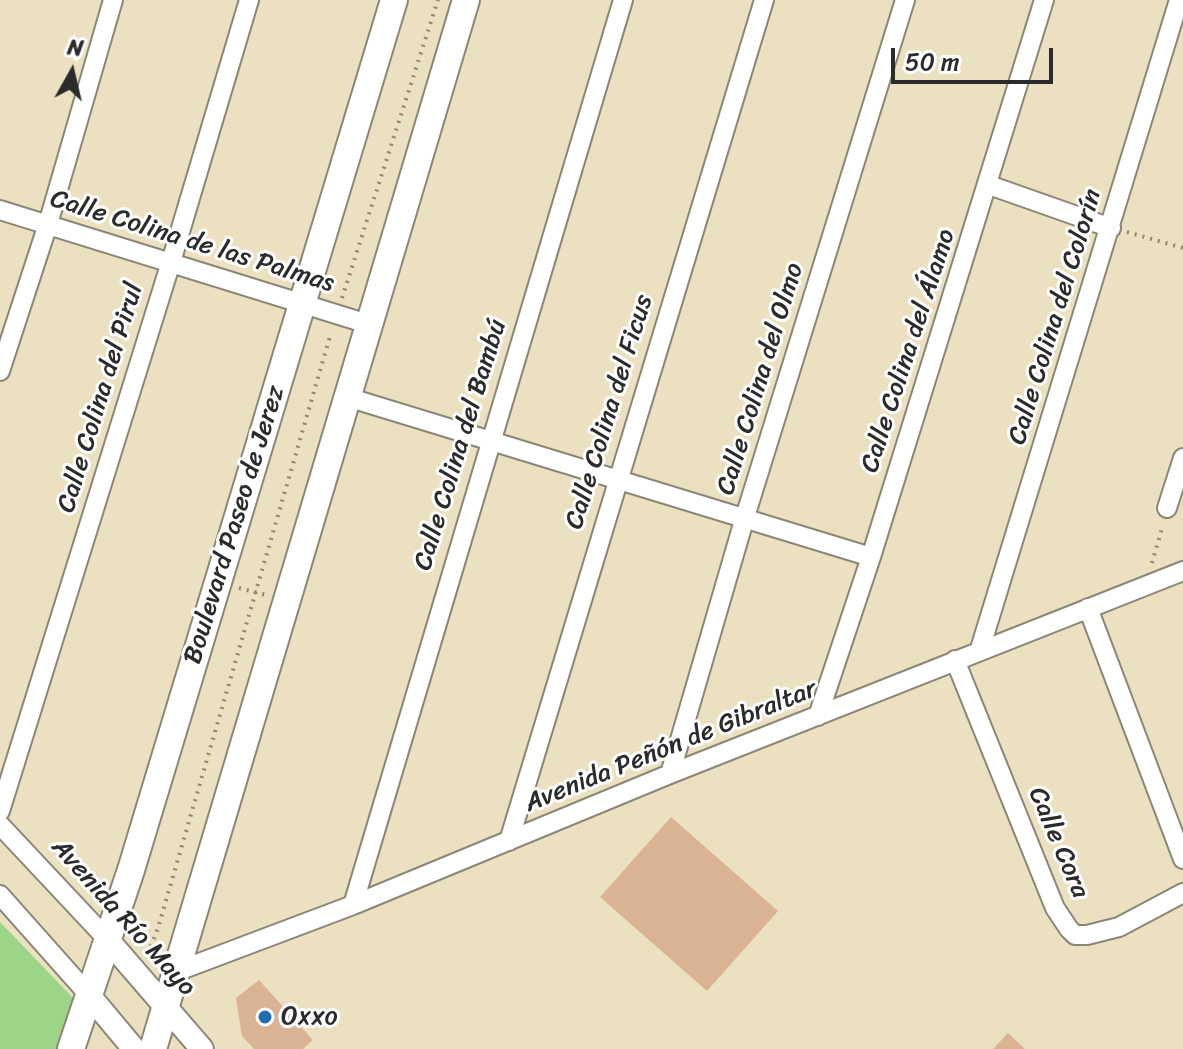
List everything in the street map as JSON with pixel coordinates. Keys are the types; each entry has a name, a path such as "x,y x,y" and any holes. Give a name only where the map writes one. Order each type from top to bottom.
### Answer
{"main road":[{"name":"Boulevard Paseo de Jerez","path":"71,1049 131,870 394,0"},
{"path":"153,1049 466,0"}],"street":[{"path":"0,371 48,224 113,0"},
{"name":"Calle Colina del Pirul","path":"0,811 249,0"},
{"name":"Calle Colina del Bambú","path":"353,905 623,0"},
{"name":"Calle Colina del Ficus","path":"509,841 764,0"},
{"name":"Calle Colina del Olmo","path":"670,774 745,517 905,0"},
{"name":"Calle Colina del Álamo","path":"818,716 989,185 1044,0"},
{"name":"Calle Colina del Colorín","path":"980,649 1179,0"},
{"path":"989,185 1111,228"},
{"name":"Calle Colina de las Palmas","path":"0,210 368,324"},
{"path":"347,397 871,557"},
{"path":"1167,508 1183,458"},
{"name":"Avenida Peñón de Gibraltar","path":"178,971 353,905 980,649 1183,571"},
{"path":"1088,608 1183,859"},
{"name":"Calle Cora","path":"955,660 1055,908 1069,929 1075,935 1087,935 1119,927 1183,893"},
{"name":"Avenida Río Mayo","path":"0,825 107,939 202,1049"},
{"path":"0,895 134,1049"}],"path":[{"path":"138,977 158,928 337,315 438,0"},
{"path":"1111,228 1183,248"},
{"path":"1146,585 1167,508"},
{"path":"218,582 289,601"}],"green space":[{"path":"0,922 75,1000 59,1049 0,1049"}],"building":[{"path":"671,817 778,911 707,991 600,897"},
{"name":"Oxxo","path":"259,980 313,1040 303,1049 254,1049 242,1036 236,998"},
{"path":"1008,1033 1025,1049 993,1049"}],"place":[{"name":"Oxxo","path":"265,1017"}]}
